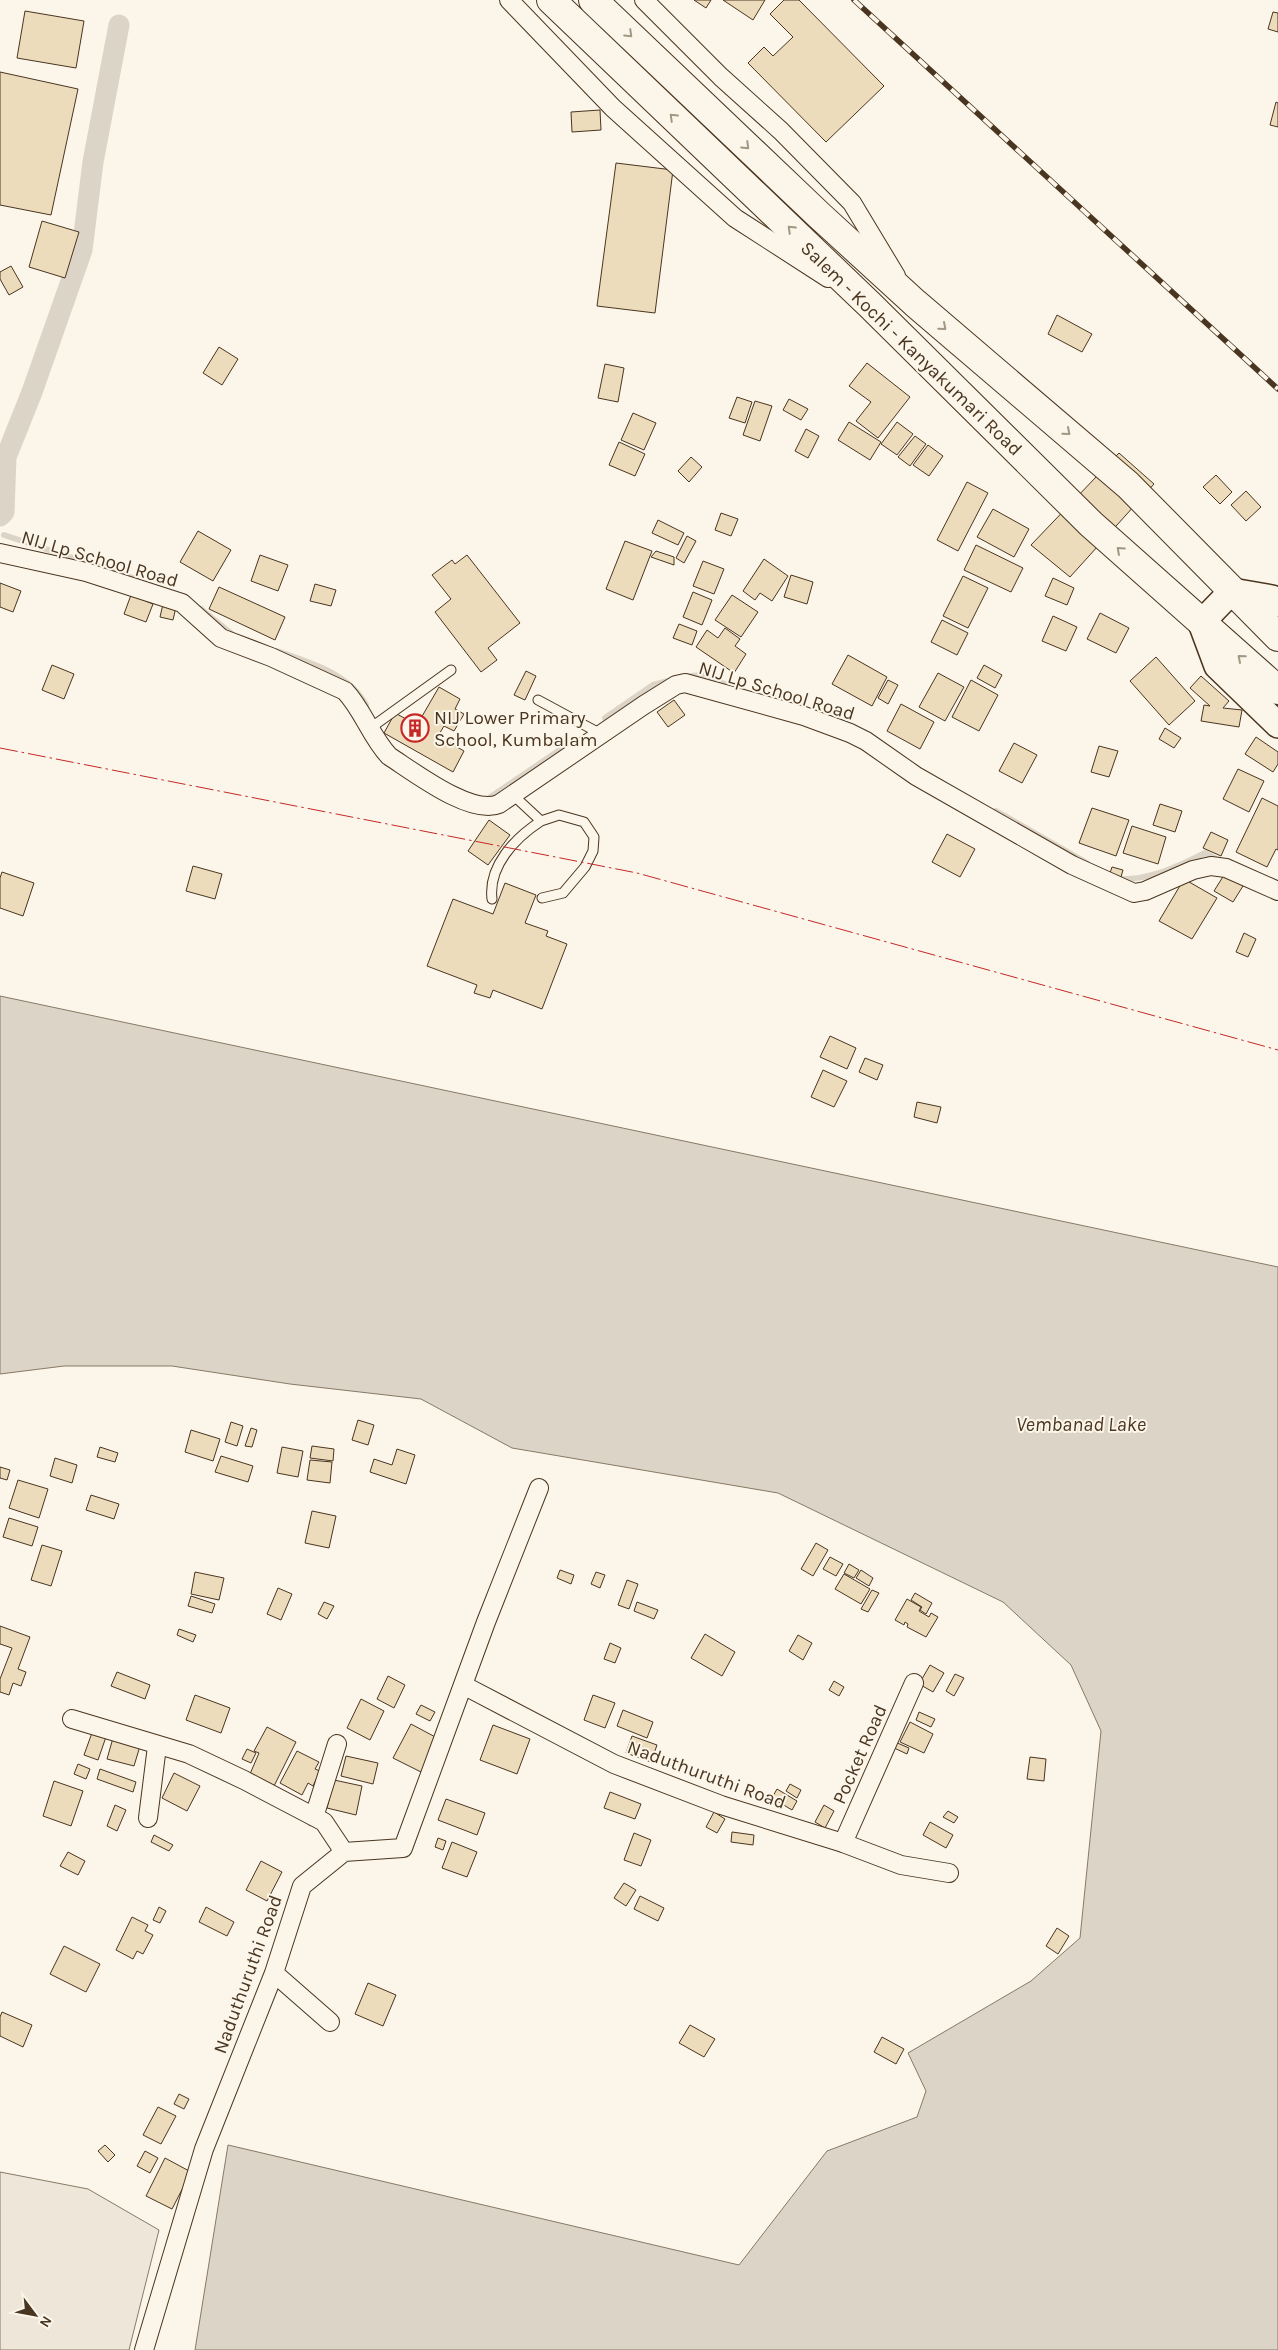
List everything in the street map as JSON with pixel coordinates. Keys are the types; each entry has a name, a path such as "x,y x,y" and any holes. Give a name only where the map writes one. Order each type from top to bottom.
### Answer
{"highway":[{"name":"Salem - Kochi - Kanyakumari Road","path":"551,0 870,305 1092,524 1278,690"},
{"name":"Salem - Kochi - Kanyakumari Road","path":"593,0 820,216 915,303 1128,485 1278,637"}],"street":[{"path":"509,0 613,108 735,218 870,305"},
{"path":"644,0 721,77 781,131 852,203 898,280 915,303"},
{"name":"NIJ Lp School Road","path":"0,552 86,572 182,603 221,638 271,657 345,691 352,699 380,746 389,756 465,802 481,807 493,807 676,685 685,683 804,716 850,733 866,741 916,776 1072,865 1134,893 1146,891 1193,870 1211,866 1226,868 1278,891"},
{"path":"1278,604 1272,598 1232,591 1201,622 1217,666 1278,725"},
{"path":"72,1719 157,1746 189,1754 244,1780 324,1822 344,1852 403,1848 539,1488"},
{"name":"Pocket Road","path":"843,1843 914,1682"},
{"name":"Naduthuruthi Road","path":"463,1685 614,1764 721,1805 843,1843 901,1865 949,1873"},
{"path":"314,1818 337,1744"},
{"path":"148,1818 157,1746"},
{"name":"Naduthuruthi Road","path":"144,2350 204,2149 274,1973 302,1886 344,1852"},
{"path":"274,1973 330,2022"}],"lane":[{"path":"369,728 450,670"},
{"path":"538,700 601,734"},
{"path":"513,794 541,821"},
{"path":"492,898 490,885 500,862 521,836 541,821 558,815 584,822 594,837 593,851 574,881 563,893 542,898"}],"shaded area":[{"path":"0,2172 88,2189 159,2230 129,2350 0,2350"}],"water":[{"name":"Vembanad Lake","path":"0,996 1278,1267 1278,2350 195,2350 228,2145 739,2265 827,2151 917,2117 926,2091 908,2053 1031,1981 1080,1938 1101,1731 1071,1665 1003,1602 778,1493 512,1448 421,1399 290,1384 172,1366 64,1366 0,1374"}],"building":[{"path":"694,0 711,0 706,8"},
{"path":"723,0 765,0 753,20"},
{"path":"784,0 799,0 884,86 826,142 748,63 764,47 773,56 793,37 770,14"},
{"path":"25,11 84,21 76,68 17,58"},
{"path":"1273,12 1278,13 1278,32 1268,29"},
{"path":"0,72 78,89 51,215 0,205"},
{"path":"1276,102 1278,103 1278,127 1270,125"},
{"path":"600,110 601,130 572,132 571,112"},
{"path":"616,163 673,170 655,313 597,306"},
{"path":"42,221 79,232 65,278 29,267"},
{"path":"11,266 23,287 9,295 0,279 0,272"},
{"path":"1057,315 1092,334 1082,352 1048,334"},
{"path":"219,347 238,359 222,385 203,373"},
{"path":"867,363 910,397 878,438 856,421 871,402 849,386"},
{"path":"605,364 624,368 618,402 598,398"},
{"path":"737,397 752,402 745,423 729,418"},
{"path":"789,399 808,409 801,420 783,410"},
{"path":"755,401 772,406 760,441 743,435"},
{"path":"633,413 656,423 644,450 621,440"},
{"path":"849,422 881,442 870,460 838,440"},
{"path":"897,422 913,434 897,455 881,444"},
{"path":"806,429 819,436 808,458 795,451"},
{"path":"915,436 926,444 910,466 898,457"},
{"path":"619,442 645,454 635,476 609,465"},
{"path":"928,445 943,456 929,476 913,465"},
{"path":"1119,453 1154,484 1070,577 1031,545"},
{"path":"691,457 702,467 689,482 678,471"},
{"path":"1216,475 1232,492 1220,504 1203,487"},
{"path":"967,482 988,493 958,551 937,540"},
{"path":"1246,491 1261,507 1246,521 1231,505"},
{"path":"993,509 1029,529 1014,557 977,537"},
{"path":"721,513 738,519 731,536 715,530"},
{"path":"658,520 684,533 678,545 652,533"},
{"path":"198,531 231,550 213,581 180,562"},
{"path":"687,536 696,541 684,563 676,558"},
{"path":"625,541 652,551 633,600 606,589"},
{"path":"976,545 1023,568 1011,592 964,570"},
{"path":"656,551 674,557 674,565 651,557"},
{"path":"260,555 288,565 278,591 251,581"},
{"path":"467,555 520,623 488,648 497,660 481,672 435,612 451,599 432,575 452,560 455,564"},
{"path":"764,559 788,576 772,601 760,593 755,600 743,591"},
{"path":"703,561 724,569 714,594 693,586"},
{"path":"791,575 813,582 807,604 784,597"},
{"path":"963,576 988,588 968,628 943,616"},
{"path":"1053,578 1074,588 1067,605 1045,596"},
{"path":"0,583 21,591 13,612 0,607"},
{"path":"315,584 336,590 331,606 310,601"},
{"path":"219,587 285,617 275,640 209,609"},
{"path":"693,592 712,600 702,625 683,617"},
{"path":"131,595 153,604 146,622 124,614"},
{"path":"732,595 758,612 741,637 715,620"},
{"path":"163,604 176,607 173,620 160,617"},
{"path":"1100,613 1129,628 1116,653 1087,639"},
{"path":"1053,616 1077,627 1066,651 1042,641"},
{"path":"942,620 968,633 957,655 931,642"},
{"path":"679,624 697,631 692,645 673,638"},
{"path":"725,628 740,639 735,646 746,654 734,673 696,647 707,630 718,638"},
{"path":"848,655 887,677 872,706 832,684"},
{"path":"1156,657 1195,701 1169,725 1130,681"},
{"path":"52,665 74,674 64,699 42,690"},
{"path":"984,665 1002,675 995,688 977,678"},
{"path":"526,671 536,676 525,700 514,695"},
{"path":"938,673 964,687 945,721 919,707"},
{"path":"1201,676 1229,701 1223,708 1242,710 1239,727 1201,721 1204,705 1210,706 1190,688"},
{"path":"888,680 898,685 888,704 878,698"},
{"path":"971,680 998,695 979,731 952,717"},
{"name":"NIJ Lower Primary School, Kumbalam","path":"439,687 460,699 455,709 464,714 454,731 444,726 438,736 464,751 453,772 384,733 395,713 417,725"},
{"path":"674,700 685,715 668,727 657,712"},
{"path":"901,704 934,722 920,749 887,731"},
{"path":"1165,728 1181,738 1174,748 1159,739"},
{"path":"1256,737 1278,752 1278,764 1273,772 1245,754"},
{"path":"1014,743 1037,755 1022,783 999,771"},
{"path":"1099,746 1118,751 1109,777 1091,772"},
{"path":"1238,769 1264,781 1249,812 1223,799"},
{"path":"1262,798 1278,806 1278,850 1276,849 1267,867 1236,852"},
{"path":"1160,804 1182,811 1175,832 1153,825"},
{"path":"1092,808 1129,820 1116,856 1079,843"},
{"path":"489,820 510,835 488,865 468,851"},
{"path":"1132,826 1166,837 1158,864 1123,853"},
{"path":"1211,832 1228,840 1221,856 1203,848"},
{"path":"947,834 975,849 960,877 932,862"},
{"path":"193,866 222,874 215,899 186,891"},
{"path":"1112,867 1123,870 1121,877 1110,873"},
{"path":"2,872 34,883 23,916 0,908 0,878"},
{"path":"1224,875 1243,886 1233,902 1214,891"},
{"path":"1184,879 1217,898 1192,939 1159,921"},
{"path":"505,883 536,895 525,923 548,931 546,936 567,944 542,1009 493,990 490,998 474,993 477,985 427,966 453,899 493,914"},
{"path":"1244,933 1256,939 1248,957 1236,952"},
{"path":"830,1036 856,1048 847,1069 820,1057"},
{"path":"865,1058 883,1065 877,1080 859,1072"},
{"path":"823,1070 847,1081 834,1107 811,1097"},
{"path":"917,1102 941,1107 937,1123 914,1117"},
{"path":"358,1420 374,1425 368,1445 352,1440"},
{"path":"231,1422 243,1426 237,1446 225,1442"},
{"path":"251,1428 257,1430 252,1447 245,1446"},
{"path":"191,1430 220,1439 213,1461 185,1452"},
{"path":"312,1446 334,1449 333,1461 310,1458"},
{"path":"100,1447 118,1453 115,1462 97,1457"},
{"path":"282,1447 303,1451 298,1477 277,1473"},
{"path":"397,1449 415,1455 406,1484 370,1472 374,1459 392,1465"},
{"path":"221,1456 253,1466 248,1482 215,1472"},
{"path":"55,1458 77,1465 72,1483 50,1476"},
{"path":"310,1460 332,1462 330,1483 307,1480"},
{"path":"0,1467 10,1470 7,1480 0,1478"},
{"path":"18,1480 48,1489 39,1518 9,1508"},
{"path":"91,1495 119,1504 114,1519 86,1510"},
{"path":"312,1511 336,1516 329,1548 305,1543"},
{"path":"9,1518 38,1527 32,1546 3,1537"},
{"path":"816,1543 828,1550 813,1576 801,1569"},
{"path":"42,1545 62,1551 51,1586 31,1580"},
{"path":"830,1557 843,1564 836,1576 823,1569"},
{"path":"849,1564 859,1570 854,1578 844,1573"},
{"path":"560,1570 574,1575 571,1584 557,1578"},
{"path":"861,1570 873,1578 869,1586 856,1578"},
{"path":"195,1572 224,1578 219,1600 191,1594"},
{"path":"596,1572 605,1575 600,1588 591,1584"},
{"path":"844,1574 870,1589 861,1604 835,1589"},
{"path":"627,1580 638,1584 629,1609 618,1605"},
{"path":"278,1588 292,1594 281,1620 267,1614"},
{"path":"872,1590 879,1593 868,1612 861,1609"},
{"path":"915,1593 932,1603 926,1614 920,1610 922,1607 911,1600"},
{"path":"191,1596 215,1604 212,1613 188,1606"},
{"path":"907,1599 921,1607 919,1611 929,1617 931,1613 938,1617 926,1637 907,1627 908,1624 905,1622 904,1625 895,1620"},
{"path":"324,1602 334,1606 327,1619 318,1614"},
{"path":"637,1602 658,1610 654,1619 634,1611"},
{"path":"0,1626 30,1637 18,1669 26,1672 21,1686 13,1683 9,1695 0,1692 0,1679 12,1648 0,1644"},
{"path":"179,1629 196,1635 193,1642 177,1635"},
{"path":"705,1634 735,1652 722,1676 691,1658"},
{"path":"798,1635 812,1643 803,1660 789,1651"},
{"path":"610,1643 621,1648 615,1663 604,1659"},
{"path":"930,1665 944,1673 933,1692 919,1684"},
{"path":"117,1672 150,1685 145,1699 111,1686"},
{"path":"955,1674 964,1678 954,1696 946,1691"},
{"path":"388,1676 405,1685 394,1708 377,1699"},
{"path":"834,1681 844,1687 839,1696 829,1690"},
{"path":"195,1695 230,1708 221,1733 186,1720"},
{"path":"593,1695 615,1703 605,1728 584,1720"},
{"path":"361,1699 384,1711 370,1740 347,1728"},
{"path":"421,1705 435,1712 430,1721 416,1714"},
{"path":"623,1710 653,1722 647,1738 617,1726"},
{"path":"919,1712 935,1719 931,1727 916,1720"},
{"path":"910,1722 933,1734 924,1753 900,1742"},
{"path":"411,1724 439,1739 421,1772 393,1758"},
{"path":"493,1725 530,1739 517,1774 480,1760"},
{"path":"267,1727 296,1742 274,1786 250,1774 259,1753 254,1751"},
{"path":"93,1730 107,1734 98,1760 84,1755"},
{"path":"632,1736 657,1745 651,1762 626,1753"},
{"path":"113,1738 140,1746 134,1766 107,1759"},
{"path":"895,1742 909,1748 907,1754 892,1747"},
{"path":"247,1749 256,1753 251,1763 242,1759"},
{"path":"297,1751 319,1762 315,1769 320,1771 313,1786 308,1783 302,1795 280,1783"},
{"path":"346,1756 378,1763 373,1784 341,1776"},
{"path":"1030,1757 1046,1759 1044,1781 1027,1779"},
{"path":"78,1764 90,1769 86,1779 74,1774"},
{"path":"100,1769 136,1782 133,1792 97,1779"},
{"path":"174,1773 200,1786 187,1811 162,1798"},
{"path":"334,1780 362,1786 356,1815 327,1808"},
{"path":"54,1781 83,1791 71,1826 43,1816"},
{"path":"790,1784 801,1790 797,1798 786,1791"},
{"path":"777,1789 797,1801 792,1810 772,1798"},
{"path":"610,1792 641,1804 635,1819 604,1808"},
{"path":"446,1799 485,1813 477,1835 438,1820"},
{"path":"115,1805 126,1810 117,1831 107,1826"},
{"path":"824,1805 834,1811 825,1828 815,1822"},
{"path":"948,1811 958,1817 954,1823 943,1817"},
{"path":"714,1812 725,1819 717,1833 706,1827"},
{"path":"930,1822 953,1835 946,1848 923,1835"},
{"path":"732,1832 754,1835 753,1845 731,1842"},
{"path":"634,1833 651,1840 641,1866 624,1860"},
{"path":"154,1835 173,1845 169,1851 151,1842"},
{"path":"438,1838 446,1841 443,1850 435,1847"},
{"path":"452,1842 477,1852 467,1877 442,1868"},
{"path":"68,1852 85,1861 78,1875 60,1866"},
{"path":"261,1861 282,1872 267,1901 246,1890"},
{"path":"624,1883 636,1890 626,1906 614,1898"},
{"path":"640,1896 664,1908 658,1921 634,1909"},
{"path":"159,1907 166,1911 160,1923 153,1920"},
{"path":"206,1907 234,1922 227,1936 199,1922"},
{"path":"132,1917 148,1925 145,1931 153,1935 143,1954 137,1951 133,1959 116,1950"},
{"path":"1057,1928 1069,1936 1058,1954 1046,1946"},
{"path":"64,1946 100,1964 86,1992 50,1974"},
{"path":"368,1983 396,1995 383,2026 355,2014"},
{"path":"2,2012 32,2025 23,2047 0,2036 0,2017"},
{"path":"690,2025 715,2039 704,2057 679,2043"},
{"path":"882,2037 904,2049 896,2064 874,2052"},
{"path":"179,2094 189,2099 184,2109 174,2104"},
{"path":"158,2107 176,2116 161,2144 143,2135"},
{"path":"105,2145 115,2155 108,2162 98,2151"},
{"path":"145,2151 158,2158 150,2173 137,2166"},
{"path":"165,2158 191,2172 172,2209 146,2196"}],"waterway":[{"path":"0,516 4,512 6,457 32,392 82,250 93,162 119,25"},
{"path":"4,535 136,579"},
{"path":"201,609 232,634"},
{"path":"277,651 314,664 339,677 359,694 366,705"},
{"path":"682,677 701,675 746,692"},
{"path":"605,718 653,685 672,680"},
{"path":"489,798 576,739"},
{"path":"996,811 1087,863"},
{"path":"1116,879 1139,878 1162,872 1205,853 1220,861"}],"railway":[{"path":"854,0 1278,389"}],"power":[{"path":"0,748 637,873 1278,1050"}],"place":[{"name":"NIJ Lower Primary School, Kumbalam","path":"415,728"}]}
